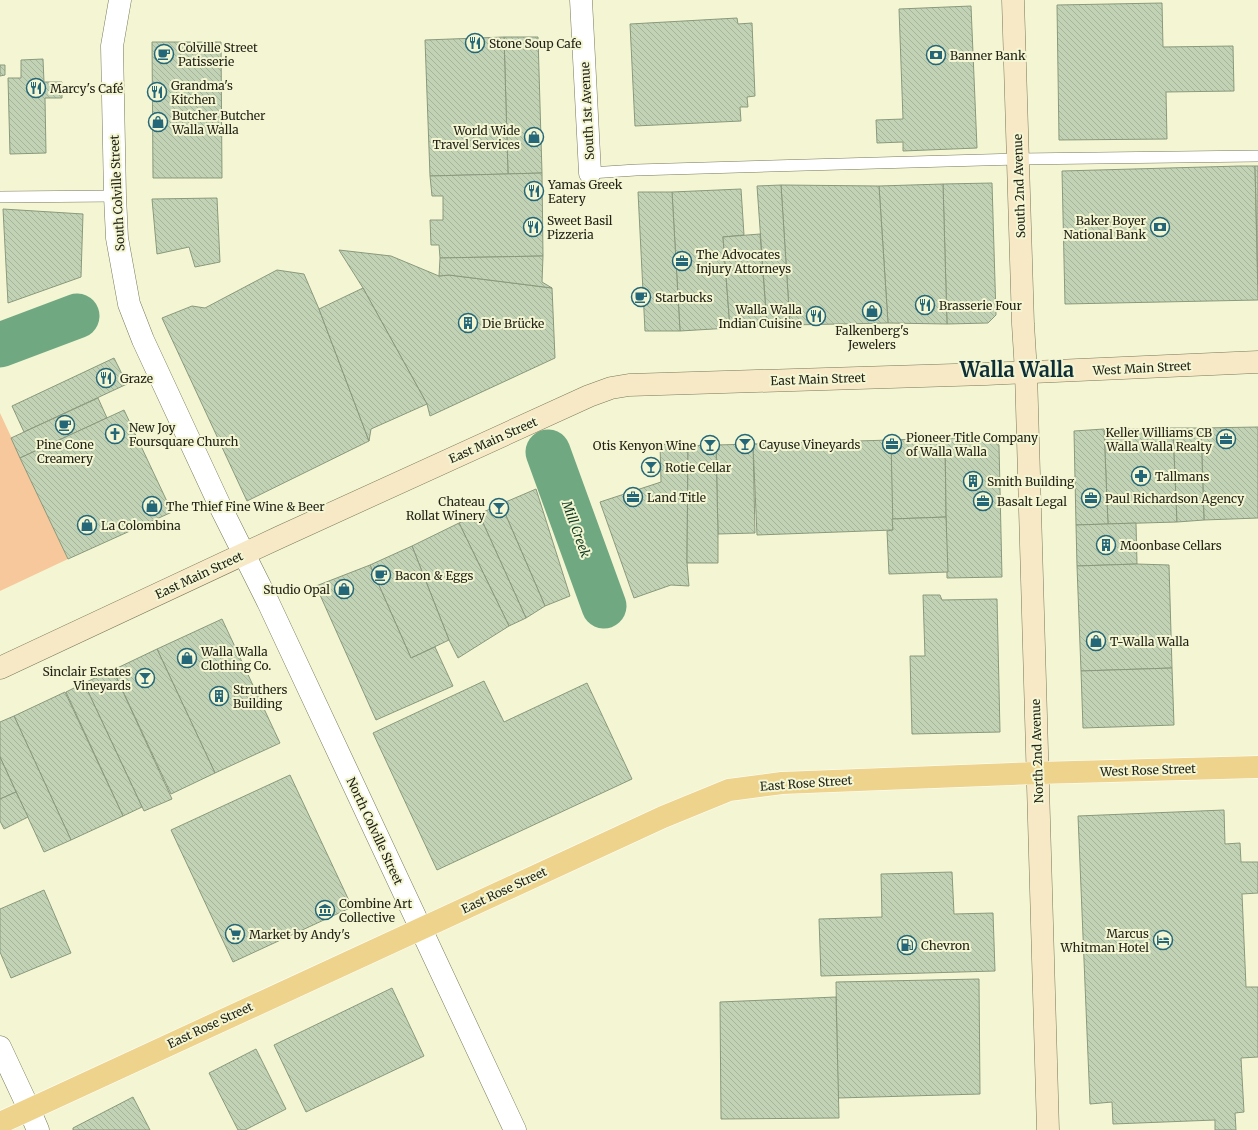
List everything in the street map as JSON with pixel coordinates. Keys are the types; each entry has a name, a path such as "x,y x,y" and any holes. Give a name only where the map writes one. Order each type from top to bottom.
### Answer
{"main road":[{"name":"South 2nd Avenue","path":"1013,0 1022,316 1026,372"},
{"name":"West Main Street","path":"1026,372 1258,362"},
{"name":"East Main Street","path":"0,668 244,554 589,396 610,388 637,385 1026,372"},
{"name":"North 2nd Avenue","path":"1026,372 1048,1130"},
{"name":"West Rose Street","path":"1038,773 1258,767"},
{"name":"East Rose Street","path":"0,1123 663,817 729,790 782,783 1038,773"}],"street":[{"name":"South Colville Street","path":"120,0 112,46 115,196 117,238 129,304 150,354 221,508 244,554"},
{"name":"South 1st Avenue","path":"581,0 590,173"},
{"name":"North Colville Street","path":"244,554 268,602 515,1130"},
{"path":"0,1047 38,1130"}],"lane":[{"path":"590,173 644,170 1018,159 1258,156"},
{"path":"0,197 115,196"}],"shaded area":[{"path":"0,413 68,559 0,591"}],"building":[{"path":"1162,3 1163,47 1233,46 1234,91 1166,92 1167,139 1059,140 1057,5"},
{"path":"971,6 977,148 903,151 903,142 877,143 876,120 903,119 899,9"},
{"path":"737,18 738,24 752,23 755,96 747,97 748,107 740,107 741,121 635,126 630,24"},
{"path":"504,37 538,37 542,173 508,174"},
{"path":"504,37 508,174 430,176 425,40"},
{"path":"152,42 221,42 222,178 153,178"},
{"path":"43,59 44,82 62,82 62,98 45,98 46,153 10,154 8,78 21,78 21,60"},
{"path":"0,65 5,65 5,75 0,76"},
{"name":"Baker Boyer National Bank","path":"1255,166 1258,300 1065,304 1062,171"},
{"path":"1255,166 1258,166 1258,284"},
{"path":"542,173 543,256 440,258 439,245 431,245 430,220 443,220 443,196 432,196 430,176"},
{"path":"992,183 996,315 988,323 947,324 943,184"},
{"path":"943,184 947,324 888,323 879,186"},
{"path":"781,185 879,186 888,323 790,325"},
{"path":"781,185 790,325 767,326 757,186"},
{"path":"741,189 744,235 723,237 730,328 680,331 672,192"},
{"path":"638,192 672,192 680,331 645,331"},
{"path":"217,198 220,262 195,267 189,247 157,254 152,199"},
{"path":"3,209 83,214 81,277 8,303"},
{"path":"760,234 767,326 730,328 723,237"},
{"name":"Die Brücke","path":"339,250 391,256 439,276 449,275 552,288 555,358 430,416 427,404 363,288"},
{"path":"543,256 542,282 552,288 449,275 439,276 440,258"},
{"path":"277,270 304,274 319,309 369,441 247,501 162,318 192,306 205,308"},
{"path":"363,288 427,404 371,429 369,441 319,309"},
{"path":"114,358 127,384 24,432 12,406"},
{"name":"Pine Cone Creamery","path":"98,398 107,418 20,458 11,438"},
{"path":"124,410 172,512 68,559 20,458"},
{"path":"1258,427 1258,518 1204,520 1201,428"},
{"name":"Tallmans","path":"1173,428 1177,522 1108,524 1104,429"},
{"path":"1173,428 1201,428 1204,520 1177,522"},
{"name":"Paul Richardson Agency","path":"1104,429 1108,524 1076,525 1074,431"},
{"path":"945,438 946,517 892,519 891,440"},
{"name":"Smith Building","path":"945,438 989,439 999,445 1002,577 947,578"},
{"path":"891,440 893,530 757,535 753,444"},
{"path":"660,444 688,446 687,563 689,586 671,585 634,598 600,502 661,482"},
{"path":"753,444 755,533 718,534 716,445"},
{"path":"716,445 718,563 687,563 688,446"},
{"path":"536,489 570,596 545,606 501,504"},
{"path":"501,504 545,606 526,618 479,514"},
{"path":"479,514 526,618 509,626 459,523"},
{"path":"946,517 948,572 889,574 887,531 893,530 892,519"},
{"path":"459,523 509,626 458,658 449,640 412,546"},
{"name":"Moonbase Cellars","path":"1136,523 1137,564 1077,566 1076,525"},
{"path":"412,546 449,640 411,658 370,565"},
{"path":"1137,564 1169,565 1172,668 1081,671 1077,566"},
{"path":"370,565 411,658 435,647 453,686 376,720 316,586"},
{"path":"923,595 940,595 942,600 997,599 1000,732 912,734 910,656 925,656"},
{"name":"Struthers Building","path":"222,619 280,743 215,773 157,649"},
{"path":"157,649 215,773 171,794 113,670"},
{"path":"1172,668 1174,725 1083,728 1081,671"},
{"path":"113,670 172,799 144,811 84,683"},
{"path":"484,681 504,722 587,683 632,779 437,870 373,733"},
{"path":"84,683 142,807 123,816 66,692"},
{"path":"65,692 123,816 71,840 14,716"},
{"path":"14,716 71,840 44,852 0,757 0,722"},
{"path":"0,757 16,792 0,799"},
{"path":"290,775 352,907 233,962 171,830"},
{"path":"16,792 28,817 4,829 0,821 0,799"},
{"name":"Marcus Whitman Hotel","path":"1224,810 1225,844 1240,843 1241,862 1258,862 1258,893 1242,894 1246,987 1258,987 1258,1057 1241,1058 1244,1112 1235,1113 1236,1130 1215,1130 1215,1120 1113,1124 1112,1102 1090,1104 1078,816"},
{"name":"Chevron","path":"952,872 954,914 993,913 995,971 821,976 819,919 882,917 881,874"},
{"path":"44,890 71,953 11,978 0,952 0,909"},
{"path":"979,979 980,1094 838,1098 836,982"},
{"path":"392,988 424,1056 306,1112 274,1045"},
{"path":"836,997 839,1118 721,1119 720,1002"},
{"path":"256,1049 286,1109 245,1130 238,1130 209,1073"},
{"path":"133,1097 150,1130 73,1130 73,1128"}],"waterway":[{"name":"Mill Creek","path":"0,345 77,316"},
{"name":"Mill Creek","path":"548,452 604,606"}],"place":[{"name":"Stone Soup Cafe","path":"475,43"},
{"name":"Colville Street Patisserie","path":"164,54"},
{"name":"Banner Bank","path":"936,55"},
{"name":"Marcy's Café","path":"36,88"},
{"name":"Grandma's Kitchen","path":"157,92"},
{"name":"Butcher Butcher Walla Walla","path":"158,122"},
{"name":"World Wide Travel Services","path":"534,137"},
{"name":"Yamas Greek Eatery","path":"534,191"},
{"name":"Sweet Basil Pizzeria","path":"533,227"},
{"name":"Baker Boyer National Bank","path":"1160,227"},
{"name":"The Advocates Injury Attorneys","path":"682,261"},
{"name":"Starbucks","path":"641,297"},
{"name":"Brasserie Four","path":"925,305"},
{"name":"Falkenberg's Jewelers","path":"872,311"},
{"name":"Walla Walla Indian Cuisine","path":"816,316"},
{"name":"Die Brücke","path":"468,323"},
{"name":"Graze","path":"106,378"},
{"name":"Pine Cone Creamery","path":"65,425"},
{"name":"New Joy Foursquare Church","path":"115,434"},
{"name":"Keller Williams CB Walla Walla Realty","path":"1226,439"},
{"name":"Cayuse Vineyards","path":"745,444"},
{"name":"Pioneer Title Company of Walla Walla","path":"892,444"},
{"name":"Otis Kenyon Wine","path":"710,445"},
{"name":"Rotie Cellar","path":"651,467"},
{"name":"Tallmans","path":"1141,476"},
{"name":"Smith Building","path":"973,481"},
{"name":"Land Title","path":"633,497"},
{"name":"Paul Richardson Agency","path":"1091,498"},
{"name":"Basalt Legal","path":"983,501"},
{"name":"The Thief Fine Wine & Beer","path":"152,506"},
{"name":"Chateau Rollat Winery","path":"499,508"},
{"name":"La Colombina","path":"87,525"},
{"name":"Moonbase Cellars","path":"1106,545"},
{"name":"Bacon & Eggs","path":"381,575"},
{"name":"Studio Opal","path":"344,589"},
{"name":"T-Walla Walla","path":"1096,641"},
{"name":"Walla Walla Clothing Co.","path":"187,658"},
{"name":"Sinclair Estates Vineyards","path":"145,678"},
{"name":"Struthers Building","path":"219,696"},
{"name":"Combine Art Collective","path":"325,910"},
{"name":"Market by Andy's","path":"235,934"},
{"name":"Marcus Whitman Hotel","path":"1163,940"},
{"name":"Chevron","path":"907,945"}],"district":[{"name":"Walla Walla","path":"1017,369"}]}
